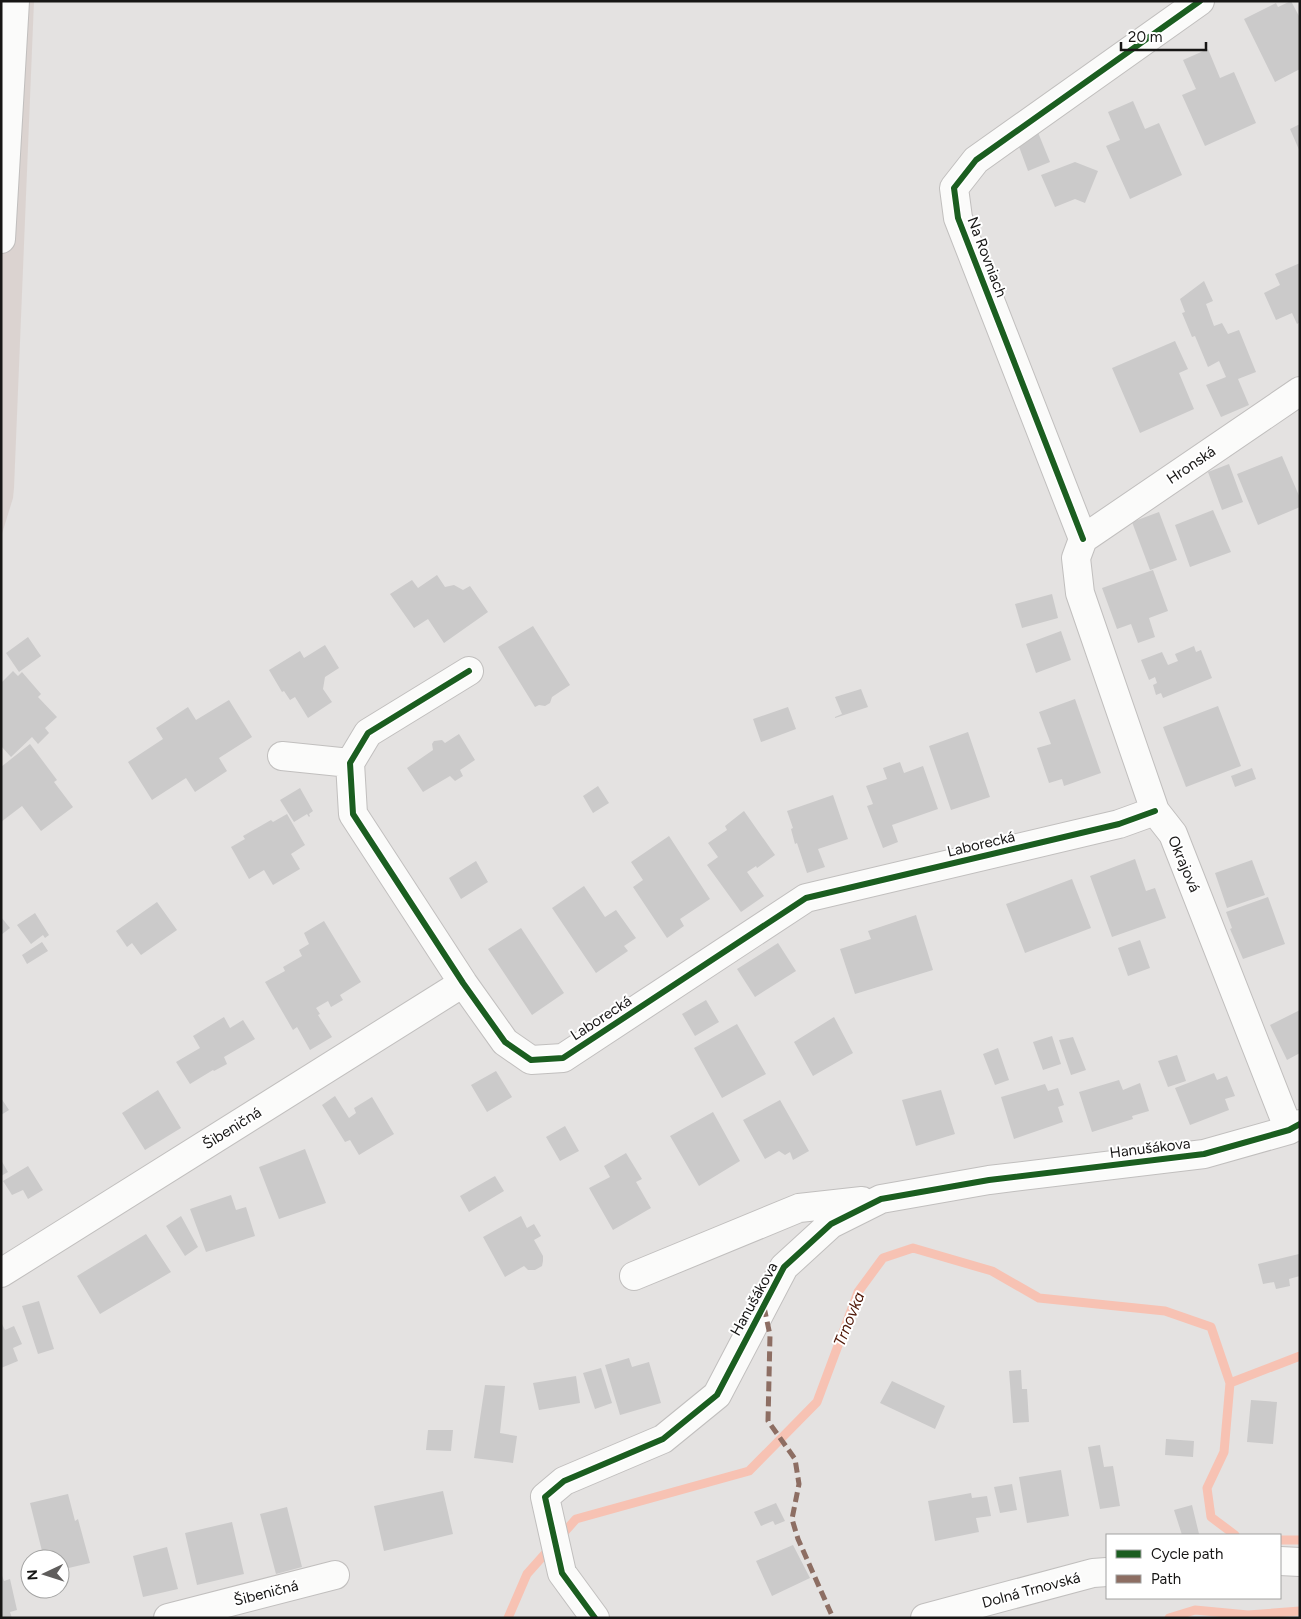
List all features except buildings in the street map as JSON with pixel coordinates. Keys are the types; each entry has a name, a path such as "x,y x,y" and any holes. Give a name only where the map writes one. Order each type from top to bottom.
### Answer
{"street":[{"path":"1,239 15,1"},
{"name":"Na Rovniach","path":"1083,539 958,218 954,188 976,160 1200,1"},
{"name":"Hronská","path":"1083,539 1300,391"},
{"name":"Okrajová","path":"1083,539 1076,558 1080,592 1155,812 1173,834 1295,1127"},
{"path":"282,756 350,763 368,733 470,672"},
{"name":"Laborecká","path":"350,763 353,814 463,983 505,1042 531,1060 563,1058 806,898 1120,824 1155,812"},
{"name":"Šibeničná","path":"1,1273 463,983"},
{"name":"Hanušákova","path":"634,1276 799,1208 881,1199 989,1180 1204,1154 1295,1127"},
{"name":"Hanušákova","path":"595,1618 562,1573 545,1497 564,1481 663,1439 717,1395 784,1266 831,1224 881,1199"},
{"path":"1281,1562 1300,1562"},
{"name":"Dolná Trnovská","path":"925,1618 1094,1573 1106,1572"},
{"name":"Šibeničná","path":"168,1618 335,1575"}],"shaded area":[{"path":"1,1 34,1 14,488 13,498 1,537"}],"waterway":[{"name":"Trnovka","path":"508,1618 527,1574 576,1519 749,1471 817,1402 858,1292 883,1258 913,1248 992,1271 1039,1298 1165,1311 1211,1327 1230,1383 1224,1452 1207,1488 1211,1517 1234,1534"},
{"name":"Trnovka","path":"1230,1383 1300,1356"},
{"path":"1281,1540 1300,1540"},
{"path":"1169,1618 1195,1610 1248,1615 1300,1611"}],"marked path":[{"path":"764,1307 770,1335 768,1421 795,1459 799,1484 792,1519 798,1539 833,1618"}],"cycle path":[{"path":"1083,539 958,218 954,188 976,160 1200,1"},
{"path":"469,671 368,733 350,763 353,814 463,983 505,1042 531,1060 563,1058 806,898 1119,824 1155,811"},
{"path":"595,1618 562,1573 545,1497 564,1481 663,1439 717,1395 784,1267 831,1224 881,1199 989,1180 1204,1154 1289,1130 1300,1124"}]}
